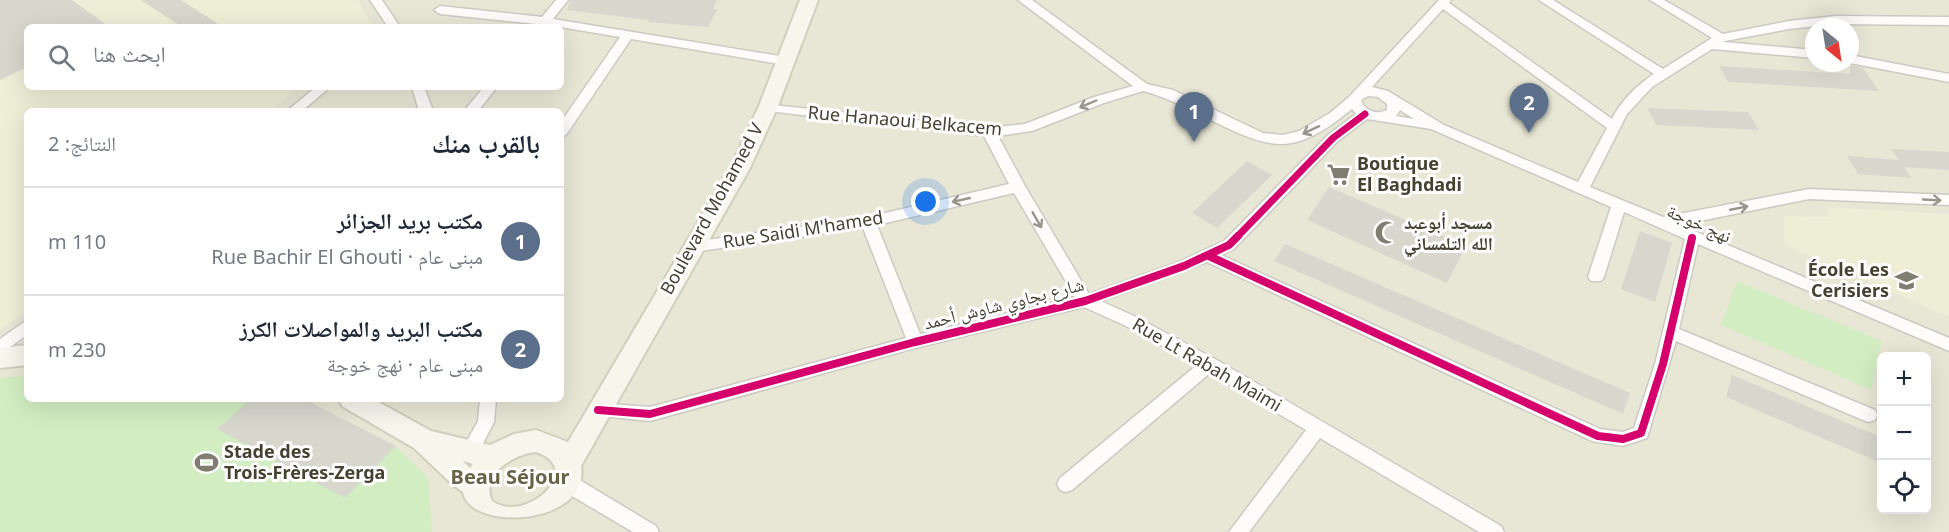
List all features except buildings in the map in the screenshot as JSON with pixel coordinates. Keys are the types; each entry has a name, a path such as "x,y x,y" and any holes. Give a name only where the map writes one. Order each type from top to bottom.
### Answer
{"main road":[{"name":"Boulevard Mohamed V","path":"569,483 598,410 740,167 768,107 809,0"},
{"path":"0,358 24,354"},
{"path":"356,402 423,440 462,477 476,486"},
{"name":"Boulevard Mohamed V","path":"550,443 598,410"},
{"path":"423,440 481,455 521,442 550,443 566,455 569,483 538,514 505,525 479,505 476,486 482,471 481,455"}],"street":[{"path":"376,0 392,24"},
{"path":"440,10 543,24 562,0"},
{"path":"1024,0 1143,87 1168,93 1260,137 1283,140 1304,134 1323,124 1356,97 1444,2 1614,127"},
{"path":"1545,0 1662,74"},
{"path":"1656,0 1716,41 1805,53"},
{"path":"1582,188 1622,112 1647,84 1716,41 1789,25 1835,20 1949,21"},
{"path":"564,26 628,34 786,61"},
{"path":"564,128 628,34"},
{"path":"1356,97 1368,91 1389,98 1388,60"},
{"path":"1859,61 1949,78"},
{"name":"Rue Hanaoui Belkacem","path":"768,107 989,132 1009,131 1044,122 1099,99 1143,87"},
{"path":"298,108 320,90"},
{"path":"419,90 425,108"},
{"path":"474,108 488,90"},
{"path":"1356,97 1357,107 1371,115"},
{"name":"شارع بجاوي شاوش أحمد","path":"598,410 650,414 915,342 1085,301 1209,256 1229,245 1333,138 1371,115 1393,112 1395,106 1389,98"},
{"name":"نهج خوجة","path":"1389,98 1438,128 1619,204 1692,238 1949,345"},
{"name":"نهج خوجة","path":"1371,115 1438,128"},
{"path":"989,132 1018,187 1085,301"},
{"name":"Rue Saidi M'hamed","path":"693,247 868,222 1018,187"},
{"path":"1661,224 1809,194 1949,200"},
{"path":"1596,277 1619,204"},
{"path":"868,222 915,342"},
{"path":"1209,256 1598,436 1623,439 1641,433 1663,364 1692,238"},
{"name":"Rue Lt Rabah Maimi","path":"1085,301 1130,321 1209,364 1495,532"},
{"path":"0,348 24,328"},
{"path":"1670,332 1869,415"},
{"path":"1066,483 1209,364"},
{"path":"481,455 488,402"},
{"path":"1238,532 1317,429"},
{"path":"569,483 650,532"}],"shaded area":[{"path":"0,0 1949,0 1949,532 0,532"},
{"path":"0,0 358,0 372,24 24,24 24,90 295,90 274,108 24,108 24,312 0,330"},
{"name":"École Les Cerisiers","path":"1826,207 1949,214 1949,317 1783,244 1784,216 1830,217"}],"green space":[{"path":"1737,281 1882,341 1880,352 1877,352 1871,390 1721,325"},
{"name":"Stade des Trois-Frères-Zerga","path":"24,376 24,402 310,402 395,446 428,477 432,532 0,532 0,378"}],"cycle path":[{"path":"598,410 650,414 915,342 1085,301 1184,266 1229,245 1333,138 1365,114"},
{"path":"1209,256 1598,436 1623,439 1641,433 1663,364 1692,238"}],"place":[{"name":"مكتب البريد والمواصلات الكرز","path":"1529,133"},
{"name":"مكتب بريد الجزائر","path":"1194,142"},
{"name":"Boutique El Baghdadi","path":"1339,174"},
{"name":"مسجد أبوعبد الله التلمساني","path":"1386,233"},
{"name":"École Les Cerisiers","path":"1907,280"},
{"name":"Stade des Trois-Frères-Zerga","path":"206,462"}],"district":[{"name":"Beau Séjour","path":"510,477"}]}
